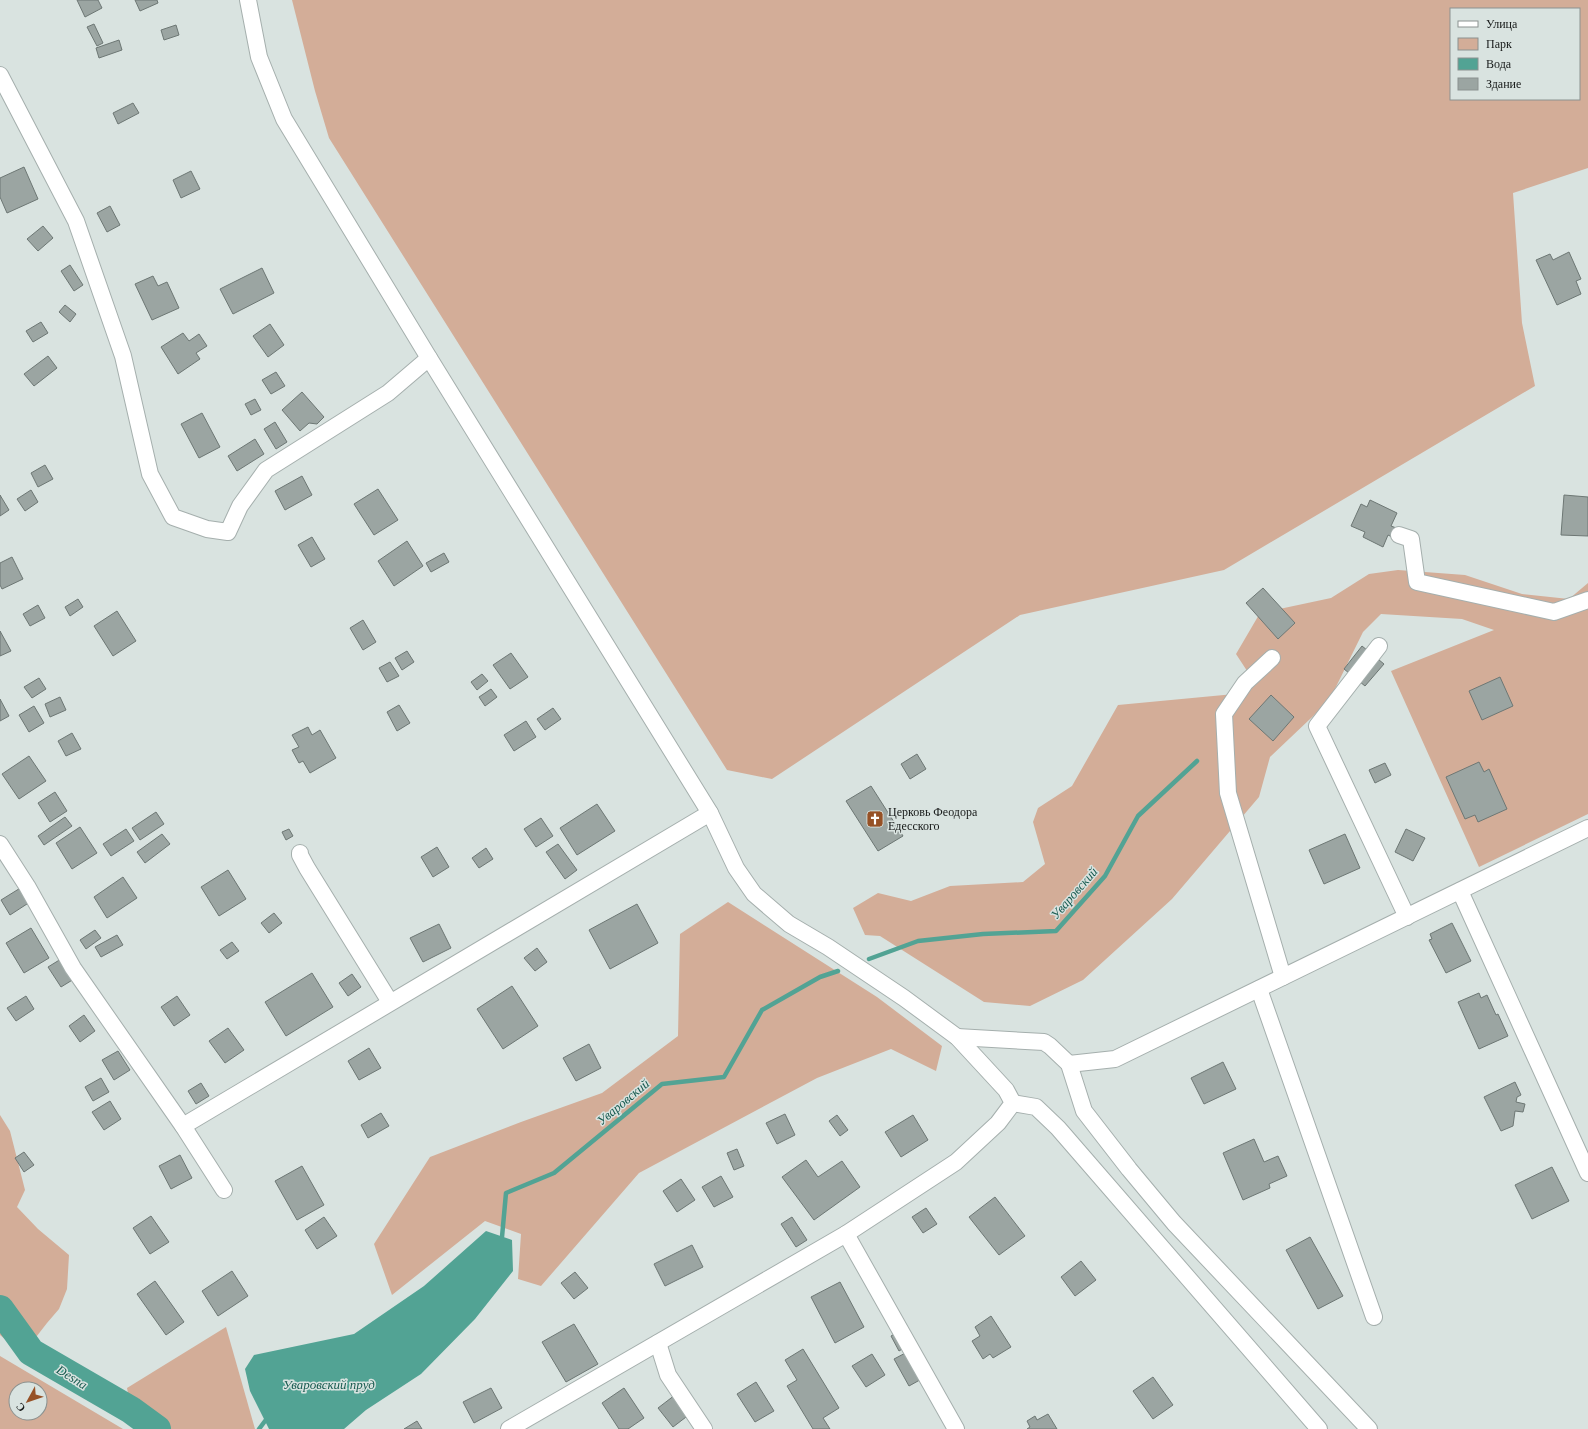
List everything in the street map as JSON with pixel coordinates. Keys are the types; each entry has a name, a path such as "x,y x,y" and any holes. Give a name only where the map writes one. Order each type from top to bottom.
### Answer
{"street":[{"path":"248,0 260,58 284,118 429,358 710,812 736,868 754,894 789,924 828,947 957,1037 1006,1090 1013,1103"},
{"path":"0,75 76,222 123,356 150,474 173,516 207,529 228,532 240,506 266,470 388,393 429,358"},
{"path":"1399,535 1411,540 1417,582 1554,612 1588,600"},
{"path":"1379,646 1317,726 1407,916"},
{"path":"1272,658 1245,683 1224,714 1228,793 1283,977"},
{"path":"183,1126 710,812"},
{"path":"1069,1064 1114,1060 1588,828"},
{"path":"0,844 28,886 73,968 183,1126 224,1190"},
{"path":"300,852 300,855 390,1002"},
{"path":"1460,891 1588,1172"},
{"path":"1258,989 1374,1317"},
{"path":"957,1037 1044,1042 1069,1064 1084,1111 1129,1170 1174,1223 1369,1429"},
{"path":"510,1429 846,1234 956,1162 998,1123 1013,1103"},
{"path":"1013,1103 1036,1107 1058,1128 1319,1429"},
{"path":"846,1234 956,1429"},
{"path":"658,1344 668,1375 704,1429"}],"green space":[{"path":"292,0 1588,0 1588,168 1513,193 1522,323 1535,386 1224,570 1020,615 772,779 727,770 329,138 315,91"},
{"path":"1398,570 1465,575 1522,594 1569,599 1588,583 1588,814 1479,867 1391,671 1494,630 1462,619 1381,614 1363,632 1329,701 1270,757 1259,797 1172,899 1083,980 1030,1006 984,1002 880,936 865,935 853,908 878,893 911,901 950,886 1023,882 1045,864 1033,822 1038,808 1072,786 1118,705 1245,693 1253,680 1236,654 1260,613 1331,598 1369,574"},
{"path":"728,902 877,997 942,1046 936,1071 891,1049 817,1078 639,1173 541,1286 518,1279 521,1234 485,1221 392,1295 374,1244 430,1157 602,1093 678,1036 680,934"},
{"path":"0,1115 10,1131 25,1190 17,1207 38,1229 69,1255 67,1289 59,1309 33,1341 6,1340 0,1335"},
{"path":"226,1327 255,1429 149,1429 131,1410 127,1388"},
{"path":"0,1356 42,1381 8,1381 8,1421 48,1421 48,1384 123,1429 0,1429"}],"water":[{"name":"Уваровский пруд","path":"486,1231 512,1240 513,1271 475,1319 421,1374 366,1410 344,1429 269,1429 250,1391 245,1369 254,1355 354,1334 424,1286"}],"building":[{"path":"77,0 98,0 102,8 85,17"},
{"path":"135,0 157,0 158,3 140,11"},
{"path":"94,24 103,43 97,46 87,27"},
{"path":"176,25 179,35 164,40 161,30"},
{"path":"119,40 122,50 99,58 96,48"},
{"path":"133,103 139,113 118,124 113,113"},
{"path":"24,167 38,199 7,213 0,197 0,178"},
{"path":"191,171 200,189 181,198 173,180"},
{"path":"110,206 120,225 107,232 97,213"},
{"path":"43,226 53,238 38,251 27,239"},
{"path":"1569,252 1581,279 1576,281 1581,294 1557,305 1536,260 1550,254 1553,260"},
{"path":"70,265 83,285 74,291 61,271"},
{"path":"262,268 274,293 233,314 220,289"},
{"path":"153,276 158,286 167,282 179,308 152,320 135,284"},
{"path":"65,305 76,314 70,322 59,312"},
{"path":"41,322 48,333 33,342 26,331"},
{"path":"270,324 284,345 268,357 253,336"},
{"path":"183,333 189,341 199,334 207,346 196,353 200,359 178,374 161,347"},
{"path":"48,356 57,368 34,386 24,374"},
{"path":"276,372 285,386 271,394 262,380"},
{"path":"302,392 324,417 317,424 309,423 300,431 282,410"},
{"path":"255,399 261,410 251,415 245,404"},
{"path":"202,413 220,447 199,458 181,424"},
{"path":"275,422 287,442 276,449 264,429"},
{"path":"255,439 264,454 237,471 228,456"},
{"path":"45,465 53,479 38,487 31,473"},
{"path":"302,476 312,495 285,510 275,491"},
{"path":"378,489 398,520 374,535 354,504"},
{"path":"31,490 38,502 25,511 17,499"},
{"path":"0,495 9,510 0,516"},
{"path":"1564,495 1588,497 1588,536 1561,535"},
{"path":"1370,500 1397,513 1391,526 1399,529 1394,538 1388,535 1383,547 1363,537 1365,532 1351,526 1361,504 1367,507"},
{"path":"312,537 325,559 311,567 298,545"},
{"path":"407,541 423,566 394,586 378,561"},
{"path":"444,553 449,562 431,572 426,563"},
{"path":"12,557 23,579 2,589 0,585 0,563"},
{"path":"1263,588 1295,623 1278,639 1246,603"},
{"path":"78,599 83,607 70,616 65,607"},
{"path":"38,605 45,618 30,626 23,614"},
{"path":"117,611 136,641 113,656 94,626"},
{"path":"363,620 376,642 363,650 350,628"},
{"path":"0,631 11,651 0,656"},
{"path":"1362,646 1384,664 1365,686 1344,669"},
{"path":"407,651 414,662 402,670 395,658"},
{"path":"511,653 528,677 510,689 493,665"},
{"path":"390,662 399,676 387,682 379,668"},
{"path":"482,674 488,681 477,690 471,682"},
{"path":"1500,677 1513,706 1482,720 1469,691"},
{"path":"39,678 46,689 32,698 24,687"},
{"path":"491,689 497,697 485,706 479,697"},
{"path":"1271,695 1294,717 1273,741 1249,719"},
{"path":"60,697 66,710 50,717 45,704"},
{"path":"0,699 9,716 0,721"},
{"path":"399,705 410,723 397,731 387,712"},
{"path":"34,706 44,723 29,732 19,715"},
{"path":"553,708 561,719 545,730 537,719"},
{"path":"526,721 536,737 514,751 504,735"},
{"path":"308,727 312,735 320,730 336,758 310,773 303,761 299,763 292,750 299,747 292,735"},
{"path":"72,733 81,749 66,756 58,741"},
{"path":"917,754 926,769 910,779 901,764"},
{"path":"29,756 46,781 19,799 2,774"},
{"path":"1479,762 1484,772 1489,769 1507,809 1478,822 1475,815 1465,819 1446,777"},
{"path":"1385,763 1391,775 1375,783 1369,770"},
{"name":"Церковь Феодора Едесского","path":"871,786 903,836 878,851 846,801"},
{"path":"55,792 67,811 50,822 38,803"},
{"path":"597,804 615,831 577,855 560,828"},
{"path":"156,812 164,824 140,840 132,828"},
{"path":"65,817 72,826 44,845 38,836"},
{"path":"541,818 553,836 536,847 524,829"},
{"path":"80,827 97,853 72,869 56,843"},
{"path":"126,829 134,841 111,856 103,844"},
{"path":"289,829 293,836 286,840 282,832"},
{"path":"1406,829 1425,838 1413,861 1395,852"},
{"path":"162,834 170,844 145,863 137,852"},
{"path":"1345,834 1360,868 1324,884 1309,850"},
{"path":"558,844 577,870 565,879 546,852"},
{"path":"437,847 449,867 433,877 421,857"},
{"path":"486,848 493,859 479,868 472,858"},
{"path":"228,870 246,899 219,916 201,887"},
{"path":"123,877 137,898 107,918 94,897"},
{"path":"22,887 30,902 10,915 1,900"},
{"path":"637,904 658,943 610,969 589,930"},
{"path":"274,913 282,923 269,933 261,923"},
{"path":"1452,923 1471,961 1446,973 1429,940 1432,939 1430,934"},
{"path":"439,924 451,948 423,962 410,938"},
{"path":"31,928 49,958 24,973 6,943"},
{"path":"95,930 101,938 86,949 80,940"},
{"path":"117,935 123,945 101,957 95,947"},
{"path":"232,942 239,951 227,959 220,950"},
{"path":"537,948 547,962 535,971 524,958"},
{"path":"61,959 74,979 61,987 48,967"},
{"path":"312,973 333,1007 286,1036 265,1002"},
{"path":"352,974 361,987 348,996 339,983"},
{"path":"512,986 538,1026 503,1049 477,1009"},
{"path":"1479,993 1481,998 1487,995 1508,1036 1479,1049 1458,1002"},
{"path":"26,996 34,1009 16,1021 7,1008"},
{"path":"177,996 190,1015 174,1026 161,1007"},
{"path":"84,1015 95,1031 80,1042 69,1026"},
{"path":"228,1028 244,1050 225,1063 209,1041"},
{"path":"589,1044 601,1068 576,1081 563,1058"},
{"path":"369,1048 381,1068 359,1080 348,1061"},
{"path":"118,1051 130,1070 114,1080 102,1060"},
{"path":"1223,1062 1236,1089 1204,1104 1191,1078"},
{"path":"101,1078 109,1092 93,1101 85,1087"},
{"path":"1515,1082 1521,1095 1517,1097 1516,1102 1525,1104 1523,1112 1515,1111 1513,1126 1501,1131 1484,1097"},
{"path":"201,1083 209,1096 196,1104 188,1091"},
{"path":"110,1101 121,1119 104,1130 92,1112"},
{"path":"381,1113 389,1126 368,1138 361,1125"},
{"path":"785,1114 795,1135 777,1144 766,1123"},
{"path":"837,1115 848,1130 840,1136 829,1121"},
{"path":"913,1115 928,1140 901,1157 885,1132"},
{"path":"1254,1139 1264,1162 1278,1156 1287,1176 1269,1184 1270,1188 1243,1200 1223,1153"},
{"path":"737,1149 744,1166 734,1170 727,1153"},
{"path":"24,1152 34,1165 24,1172 15,1158"},
{"path":"180,1155 192,1178 171,1189 159,1166"},
{"path":"806,1160 818,1177 842,1161 860,1187 814,1220 782,1177"},
{"path":"302,1166 324,1205 297,1220 275,1181"},
{"path":"1552,1167 1569,1201 1532,1219 1515,1185"},
{"path":"721,1176 733,1197 714,1207 702,1187"},
{"path":"681,1179 695,1200 677,1212 663,1191"},
{"path":"995,1197 1025,1236 999,1255 969,1217"},
{"path":"926,1208 937,1224 923,1233 912,1217"},
{"path":"151,1216 169,1242 150,1254 133,1228"},
{"path":"324,1217 337,1236 317,1249 305,1230"},
{"path":"792,1217 807,1240 796,1247 781,1224"},
{"path":"1310,1237 1343,1296 1318,1309 1286,1250"},
{"path":"692,1245 703,1267 665,1286 654,1264"},
{"path":"1081,1261 1096,1280 1075,1296 1061,1277"},
{"path":"232,1271 248,1296 218,1316 202,1291"},
{"path":"575,1272 588,1288 574,1299 561,1283"},
{"path":"155,1281 184,1322 166,1335 137,1294"},
{"path":"840,1282 864,1327 835,1343 811,1297"},
{"path":"991,1316 1011,1347 993,1358 990,1354 983,1359 972,1341 980,1336 975,1327"},
{"path":"574,1324 598,1364 566,1382 542,1342"},
{"path":"901,1330 909,1345 899,1351 891,1336"},
{"path":"803,1349 839,1408 823,1418 830,1429 813,1429 787,1386 797,1380 785,1360"},
{"path":"913,1349 927,1376 909,1386 894,1359"},
{"path":"872,1354 885,1375 866,1387 852,1366"},
{"path":"1153,1377 1173,1405 1153,1419 1133,1391"},
{"path":"756,1382 774,1411 755,1422 737,1394"},
{"path":"491,1388 502,1408 474,1423 463,1402"},
{"path":"624,1388 644,1418 628,1429 619,1429 602,1403"},
{"path":"675,1395 690,1414 673,1427 658,1408"},
{"path":"1048,1414 1057,1429 1027,1429 1030,1427 1027,1421 1035,1416 1037,1420"},
{"path":"417,1421 422,1429 404,1429"}],"waterway":[{"name":"Уваровский","path":"869,959 918,941 983,934 1056,931 1105,876 1138,816 1197,761"},
{"name":"Уваровский","path":"502,1237 506,1193 554,1173 662,1084 724,1077 762,1010 820,977 838,971"},
{"name":"Desna","path":"0,1309 31,1352 131,1410 157,1429"},
{"name":"Уваровский","path":"259,1429 265,1421"}],"place":[{"name":"Церковь Феодора Едесского","path":"875,819"}]}
